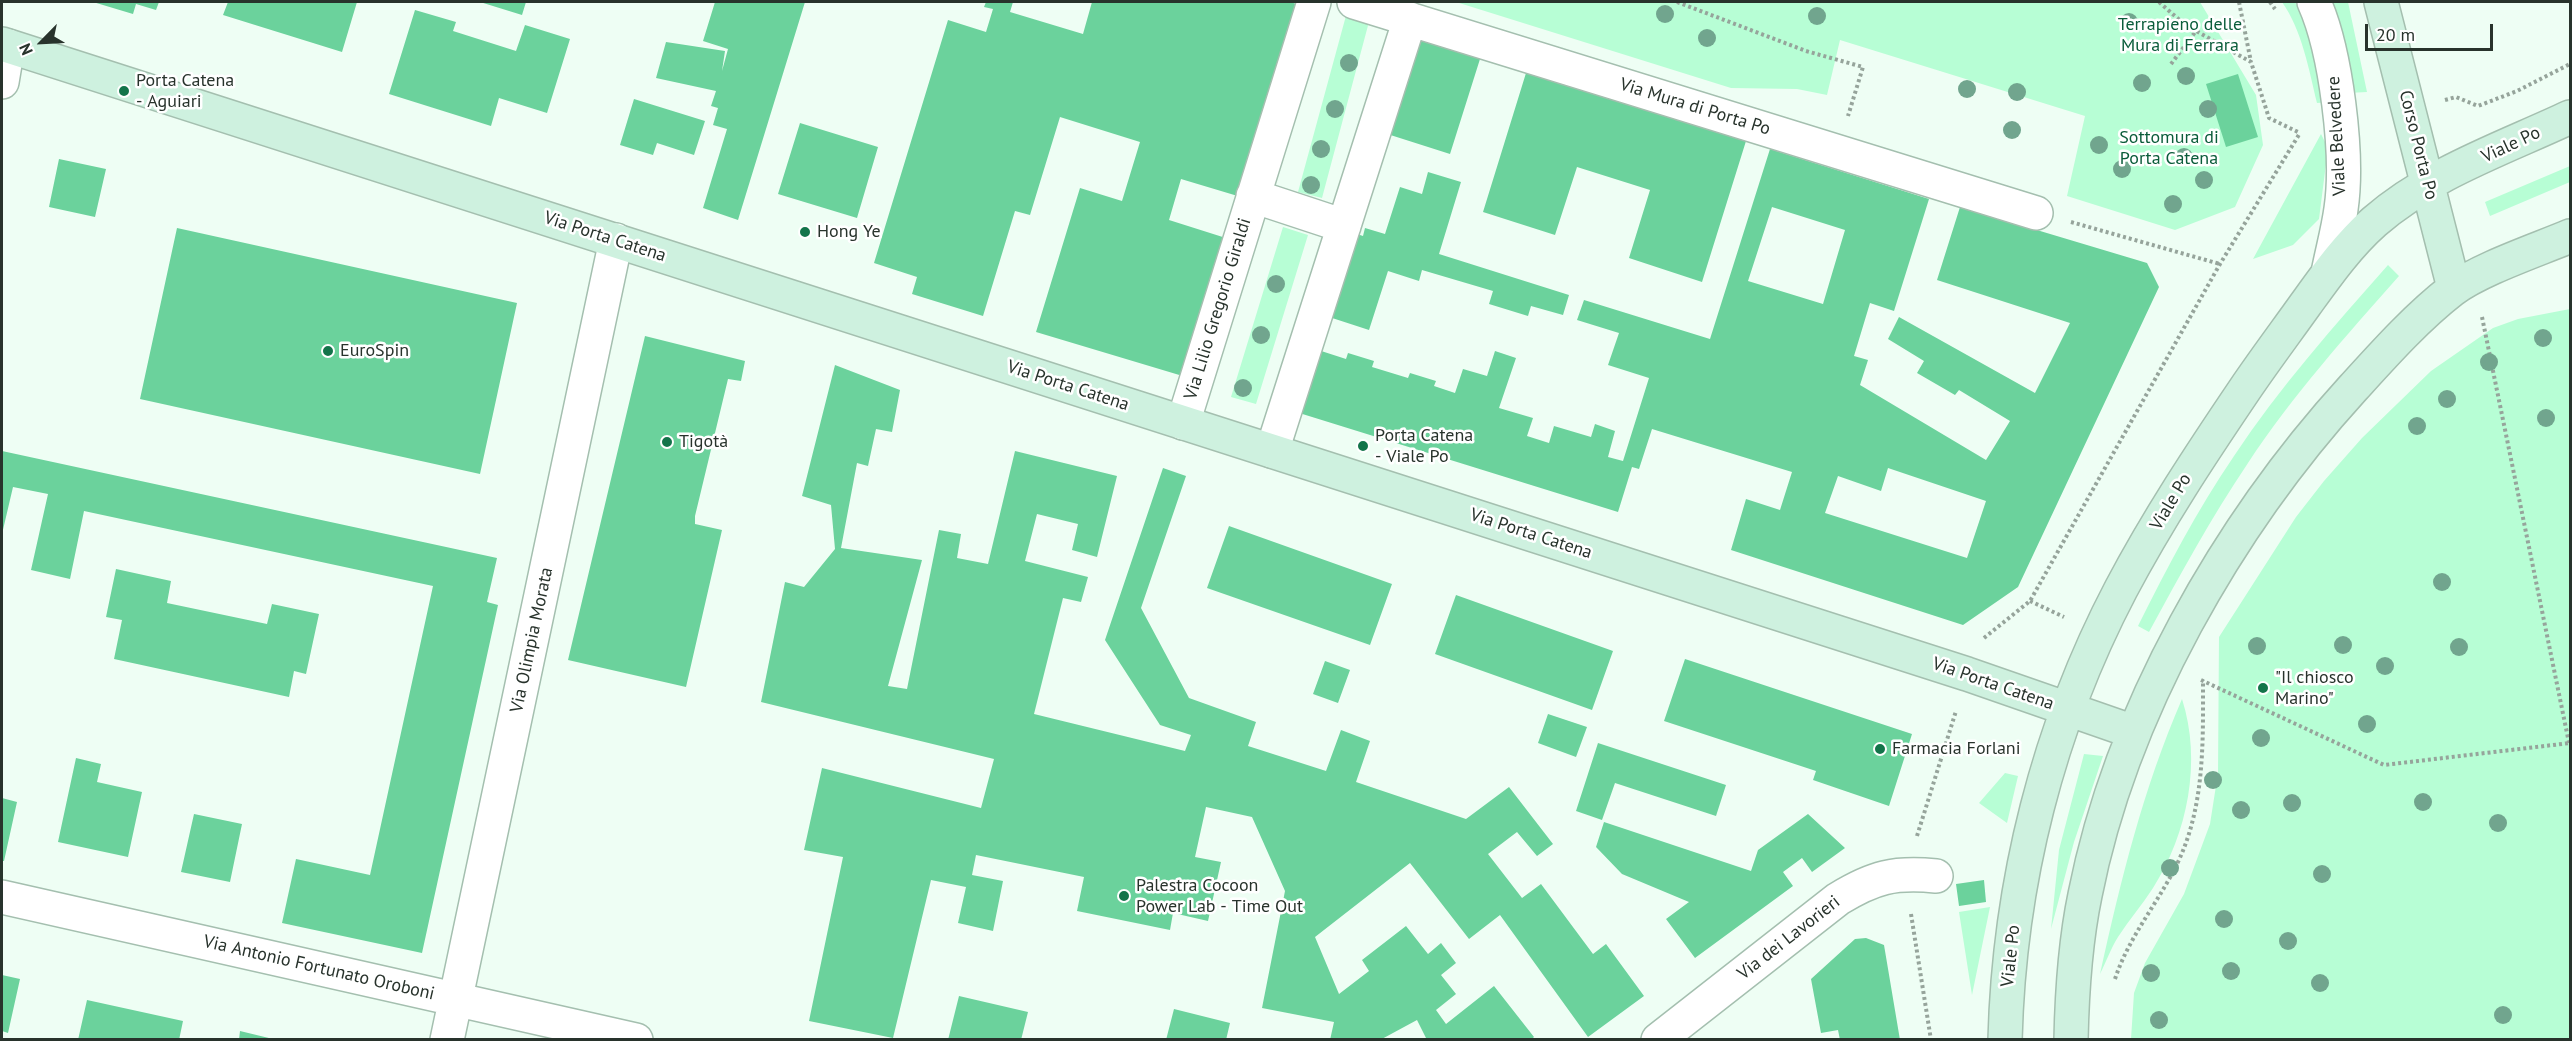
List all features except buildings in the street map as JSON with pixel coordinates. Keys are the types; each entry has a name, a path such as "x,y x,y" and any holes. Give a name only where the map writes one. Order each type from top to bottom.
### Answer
{"main road":[{"name":"Corso Porta Po","path":"2380,8 2427,183 2475,277"},
{"name":"Via Porta Catena","path":"5,45 1967,674 2134,732"},
{"name":"Viale Po","path":"2005,1040 2009,964 2024,864 2032,823 2068,709 2120,591 2188,473 2255,374 2328,273 2355,240 2376,220 2427,183 2571,117"},
{"path":"2071,1040 2073,991 2084,897 2096,848 2134,732 2167,663 2219,567 2292,459 2387,351 2475,277 2571,236"},
{"path":"2475,277 2552,261 2571,262"}],"street":[{"name":"Via Lilio Gregorio Giraldi","path":"1183,423 1314,2"},
{"name":"Via Mura di Porta Po","path":"1354,2 2036,213"},
{"name":"Viale Belvedere","path":"2314,2 2323,21 2334,72 2342,174 2341,208 2328,273"},
{"path":"1272,451 1410,19"},
{"path":"2,82 5,45"},
{"name":"Via Lilio Gregorio Giraldi","path":"1253,196 1344,226"},
{"name":"Via Olimpia Morata","path":"447,1040 616,240"},
{"name":"Via dei Lavorieri","path":"1658,1040 1838,899 1878,878 1922,875"},
{"name":"Via Antonio Fortunato Oroboni","path":"2,897 636,1040"}],"path":[{"path":"1677,2 1806,51 1863,67 1837,151"},
{"path":"2159,2 2184,24 2251,62"},
{"path":"1931,1040 1908,895 1922,875 1967,674 1978,642 2030,601 2220,264 2300,134 2269,118 2251,62 2239,2"},
{"path":"2171,64 2196,31"},
{"path":"2036,213 2220,264"},
{"path":"2167,663 2384,765 2570,743 2475,277"},
{"path":"2113,989 2119,965 2128,946 2178,862 2190,828 2201,772 2203,680"}],"green space":[{"name":"Sottomura di Porta Catena","path":"1456,2 2200,2 2256,95 2263,145 2235,207 2175,230 2067,196 2085,116 1840,40 1827,95 1797,89 1731,88"},
{"path":"2282,2 2295,2 2313,30 2331,102 2317,103 2300,38"},
{"path":"2327,2 2348,2 2367,92 2348,93"},
{"path":"1347,12 1370,18 1322,198 1298,192"},
{"path":"2321,134 2328,148 2319,219 2293,245 2253,259"},
{"path":"2570,166 2570,182 2490,216 2485,202"},
{"path":"1283,227 1308,235 1256,404 1231,397"},
{"path":"2388,265 2399,276 2320,367 2265,438 2234,484 2149,632 2138,626 2195,518 2251,431 2308,358"},
{"path":"2570,309 2570,1039 2131,1039 2134,993 2145,963 2184,894 2210,824 2218,773 2219,637 2296,517 2324,481 2362,438 2431,371 2493,328 2518,319"},
{"path":"2182,699 2191,747 2191,772 2183,820 2165,867 2118,937 2100,974 2144,801"},
{"path":"2084,754 2103,756 2074,842 2051,929 2059,850"},
{"path":"2005,773 2018,776 2007,823 1979,803"},
{"path":"1990,907 1972,995 1959,912"}],"place":[{"name":"Porta Catena - Aguiari","path":"124,91"},
{"name":"Hong Ye","path":"805,232"},
{"name":"EuroSpin","path":"328,351"},
{"name":"Tigotà","path":"667,442"},
{"name":"Porta Catena - Viale Po","path":"1363,446"},
{"name":"\"Il chiosco Marino\"","path":"2263,688"},
{"name":"Farmacia Forlani","path":"1880,749"},
{"name":"Palestra Cocoon Power Lab - Time Out","path":"1124,896"}],"park label":[{"name":"Terrapieno delle Mura di Ferrara","path":"2180,36"}]}
